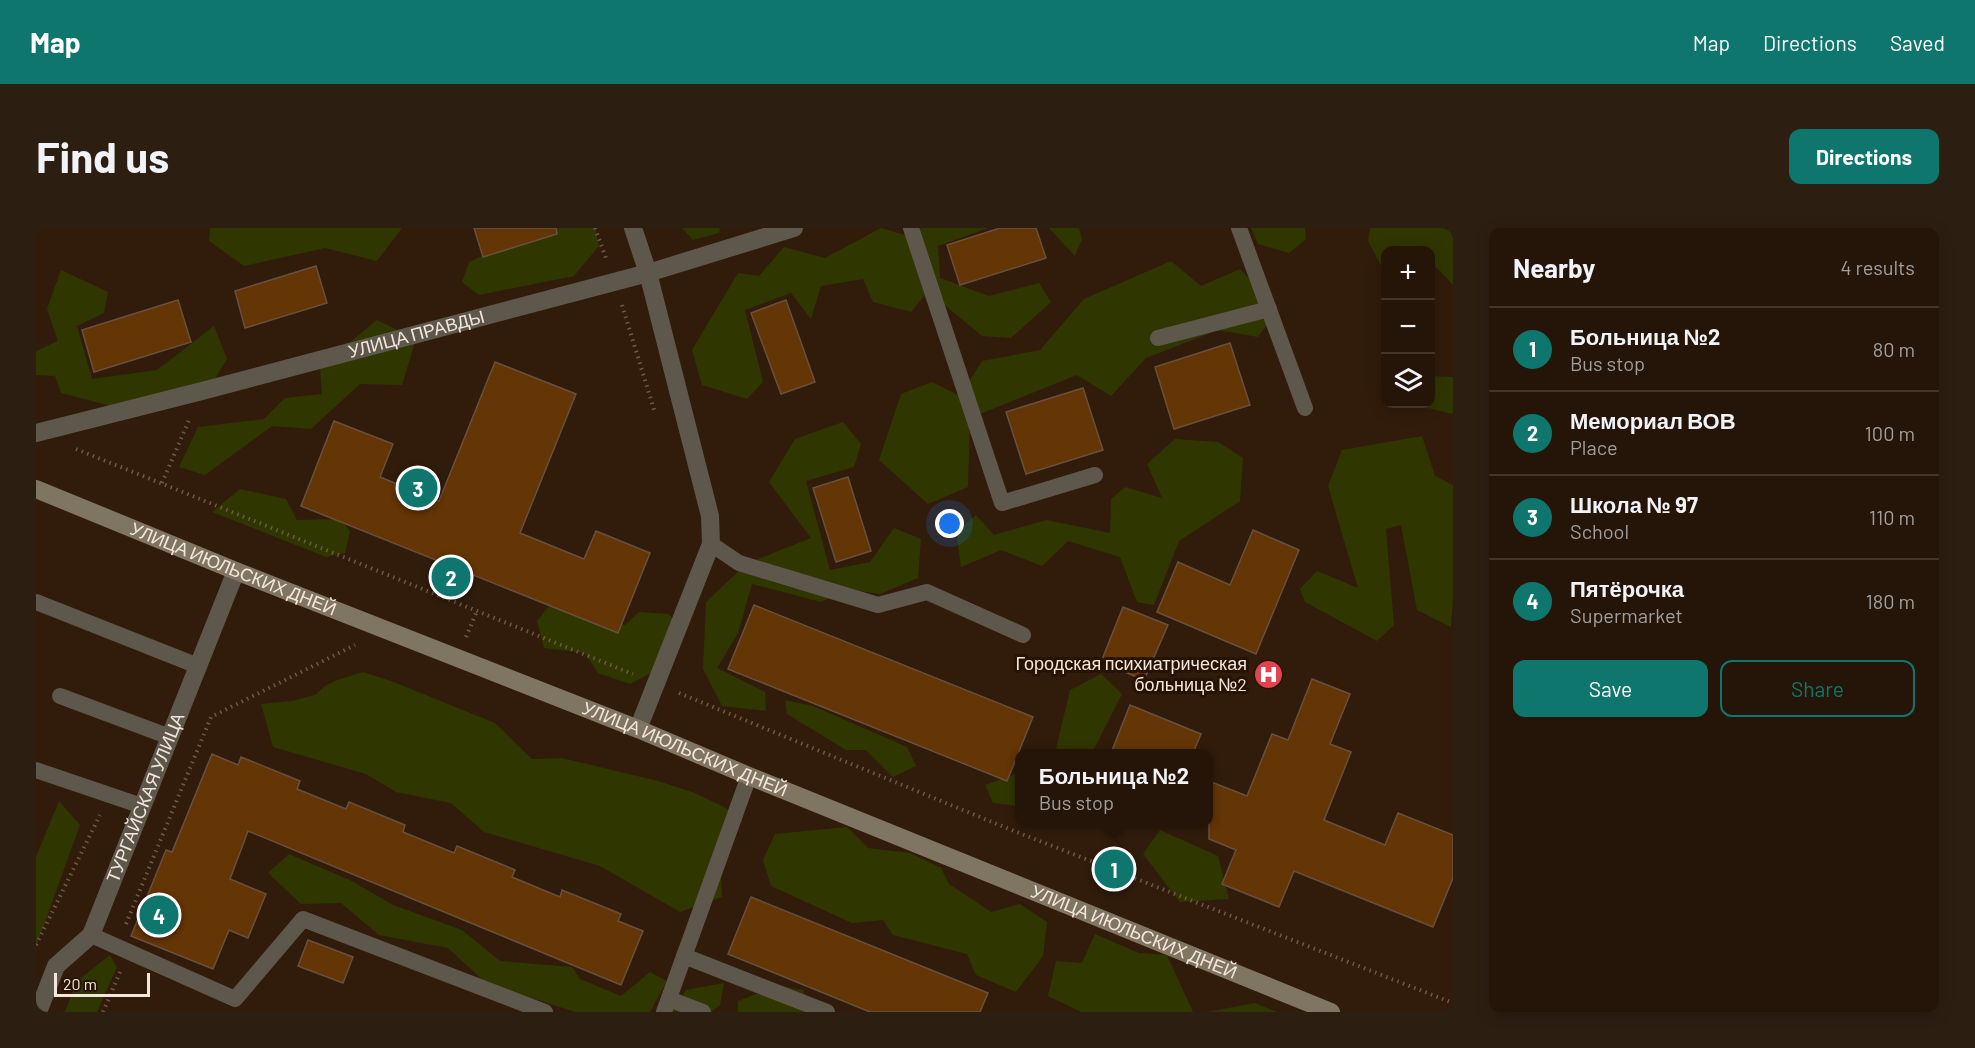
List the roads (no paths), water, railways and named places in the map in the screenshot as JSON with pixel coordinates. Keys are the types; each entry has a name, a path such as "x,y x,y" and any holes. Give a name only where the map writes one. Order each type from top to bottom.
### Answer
{"street":[{"path":"633,228 648,273 710,516 711,544 638,729"},
{"name":"УЛИЦА ПРАВДЫ","path":"36,433 615,282 794,228"},
{"name":"УЛИЦА ИЮЛЬСКИХ ДНЕЙ","path":"36,489 236,571 638,729 1331,1012"},
{"name":"ТУРГАЙСКАЯ УЛИЦА","path":"38,1012 56,966 91,935 236,571"}],"lane":[{"path":"911,228 1002,503 1095,475"},
{"path":"1239,228 1305,408"},
{"path":"1158,338 1269,309"},
{"path":"711,544 739,563 878,605 927,592 1023,635"},
{"path":"36,602 198,666"},
{"path":"60,696 170,737"},
{"path":"36,770 142,806"},
{"path":"703,1012 666,1006 749,776"},
{"path":"91,935 235,999 303,919 544,1012"},
{"path":"684,956 827,1012"}],"place":[{"name":"Школа № 97","path":"418,488"},
{"name":"Мемориал ВОВ","path":"451,577"},
{"name":"Городская психиатрическая больница №2","path":"1268,674"},
{"name":"Больница №2","path":"1114,869"},
{"name":"Пятёрочка","path":"159,915"}]}
